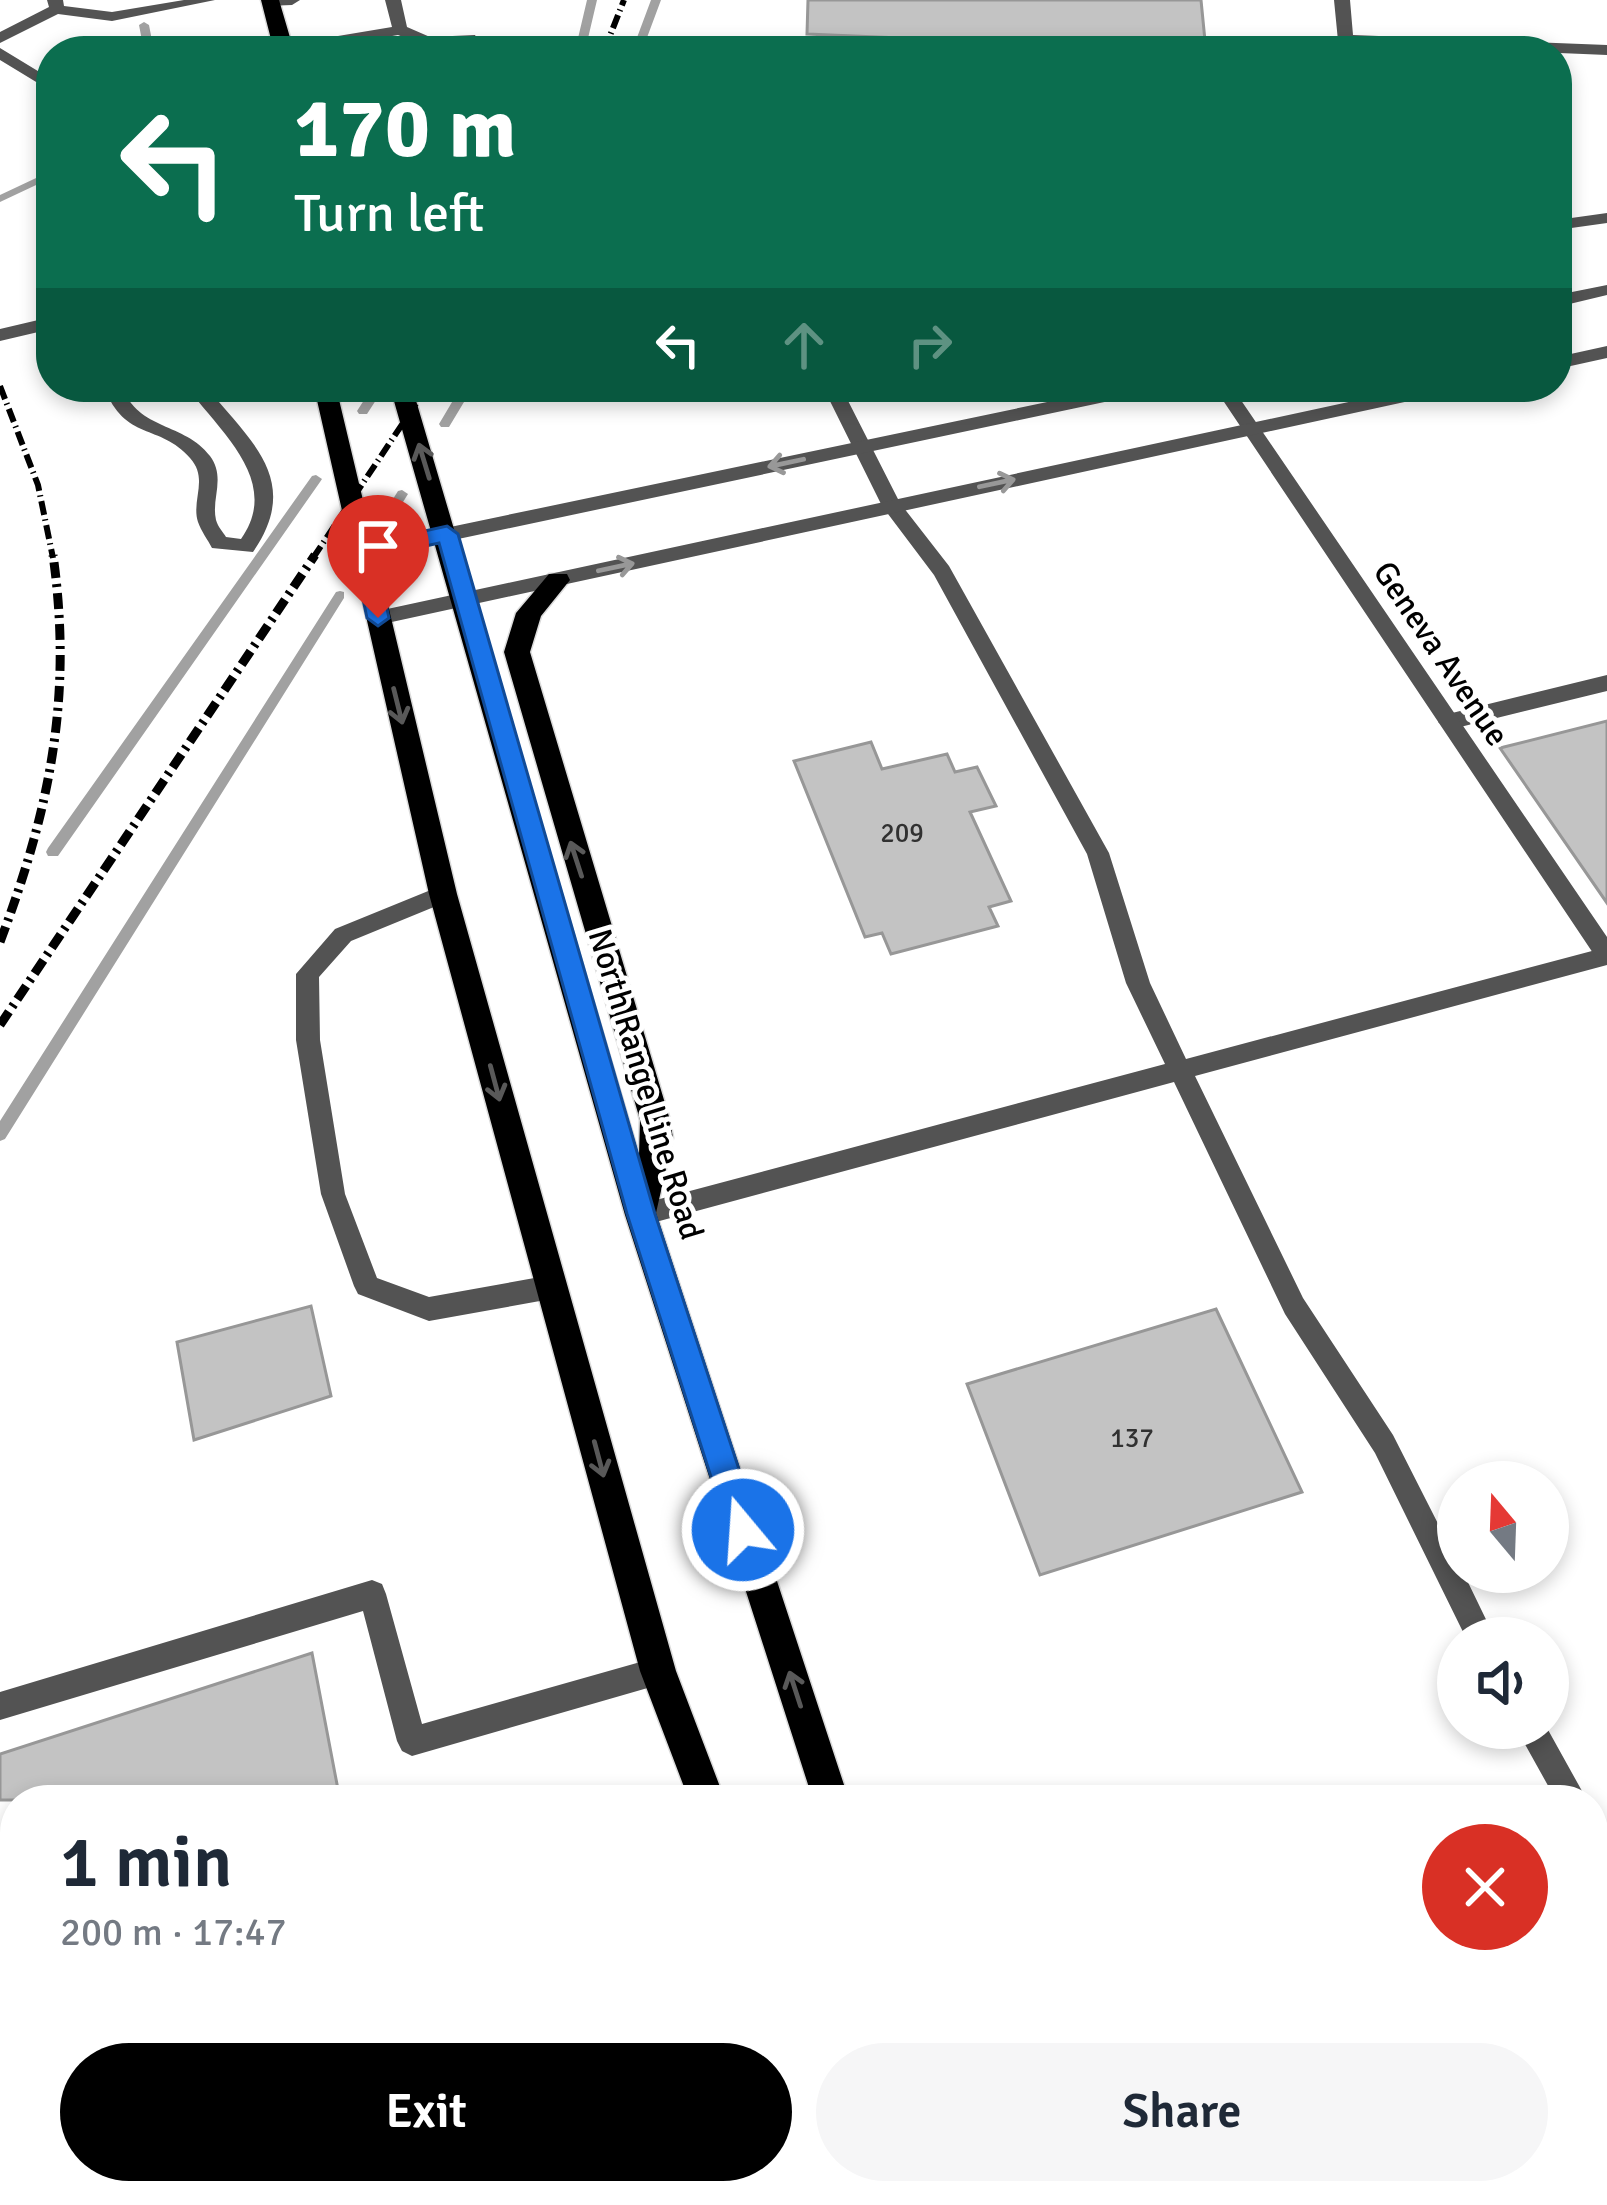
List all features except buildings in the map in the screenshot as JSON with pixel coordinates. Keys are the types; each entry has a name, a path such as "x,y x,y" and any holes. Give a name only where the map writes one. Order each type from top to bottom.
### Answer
{"main road":[{"path":"278,1 282,36"},
{"path":"329,402 443,894 658,1671 701,1785"},
{"name":"North Range Line Road","path":"406,402 641,1214 826,1785"},
{"path":"557,580 529,613 517,652 656,1120 658,1138 641,1214"}],"street":[{"path":"0,38 56,4 72,15 109,16 207,0"},
{"path":"393,0 400,30"},
{"path":"1342,0 1346,36"},
{"path":"367,36 400,30 414,36"},
{"path":"1572,49 1607,50"},
{"path":"0,53 36,76"},
{"path":"1572,223 1607,218"},
{"path":"1572,298 1607,290"},
{"path":"0,335 36,327"},
{"path":"1572,360 1607,352"},
{"path":"115,402 134,421 192,444 209,471 213,496 206,519 219,543 246,547 264,528 266,496 253,457 208,402"},
{"path":"839,402 892,506 936,561 1098,853 1138,983 1294,1306 1384,1444 1470,1617"},
{"path":"364,552 1076,402"},
{"name":"Geneva Avenue","path":"1233,402 1607,955"},
{"path":"378,618 1377,402"},
{"path":"1448,722 1607,683"},
{"path":"443,894 343,935 307,974 308,1040 333,1194 368,1286 429,1309 551,1287"},
{"path":"641,1214 1607,955"},
{"path":"0,1706 372,1594 412,1741 658,1671"},
{"path":"1543,1749 1563,1785"}],"waterway":[{"path":"584,36 592,0"},
{"path":"643,36 656,0"},
{"path":"144,25 146,36"},
{"path":"0,199 36,181"},
{"path":"363,411 369,402"},
{"path":"445,424 458,402"},
{"path":"53,852 316,479"},
{"path":"389,515 402,494"},
{"path":"0,1134 340,595"}],"railway":[{"path":"610,36 624,0"},
{"path":"0,386 38,485 53,558"},
{"path":"315,555 417,402"},
{"path":"0,942 32,845 53,752 60,657 53,555"},
{"path":"0,1025 315,555"}],"route":[{"path":"378,618 364,552 447,534 641,1214 743,1530"}]}
